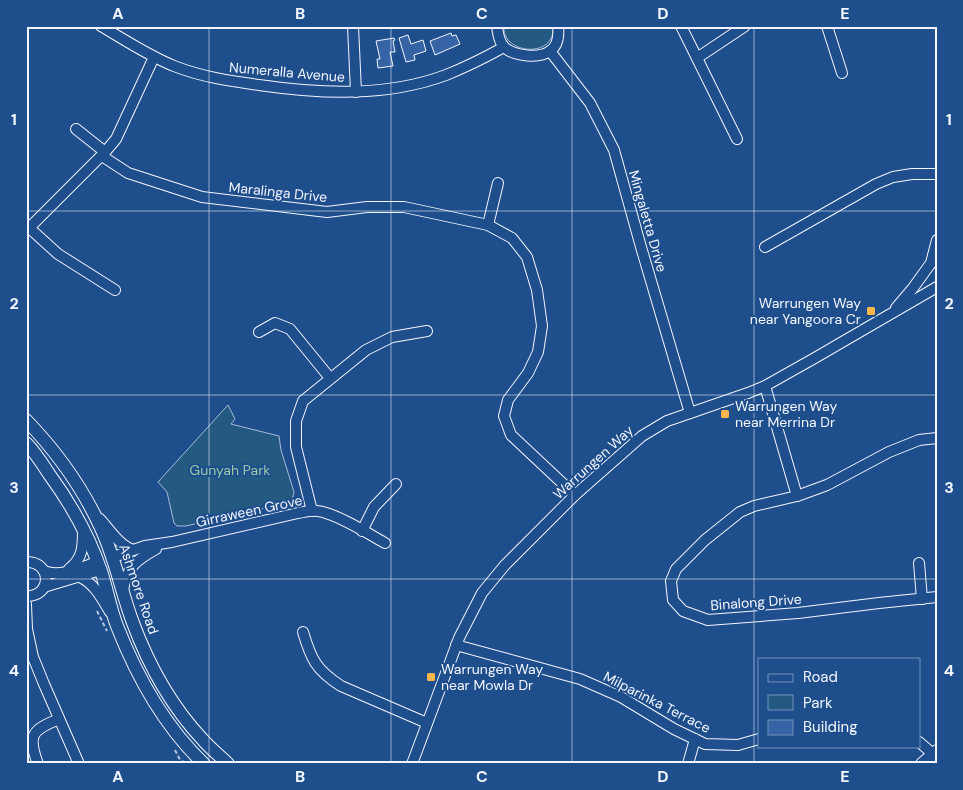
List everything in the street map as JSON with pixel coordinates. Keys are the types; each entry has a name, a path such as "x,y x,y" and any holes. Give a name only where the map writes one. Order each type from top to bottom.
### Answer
{"main road":[{"name":"Ashmore Road","path":"26,420 42,437 68,471 92,508 114,561 133,623 164,689 203,741 228,764"},
{"path":"26,443 55,482 78,518 99,566 116,622 142,683 165,719 204,764"},
{"path":"99,566 114,561"},
{"path":"922,764 935,752"}],"street":[{"name":"Numeralla Avenue","path":"101,26 173,66 219,80 312,91 356,92 403,87 439,77 472,64 504,47"},
{"path":"353,26 356,92"},
{"path":"497,26 498,34 504,47 513,52 532,56 550,51 556,44 559,34 558,26"},
{"path":"681,26 737,139"},
{"path":"698,58 745,26"},
{"path":"827,26 842,73"},
{"name":"Mingaletta Drive","path":"550,51 590,103 614,150 690,413"},
{"path":"115,290 58,254 28,226 104,154 116,139 154,57"},
{"name":"Maralinga Drive","path":"76,129 128,173 202,197 326,212 367,207 404,207 488,225 512,238 527,257 537,290 542,326 538,352 528,373 508,400 504,416 511,435 575,495"},
{"path":"765,247 876,184 893,177 912,174 937,174"},
{"path":"488,225 498,183"},
{"path":"890,314 914,288 931,263 937,240"},
{"name":"Warrungen Way","path":"412,764 456,645 482,594 505,565 575,495 642,436 667,421 765,386 937,287"},
{"path":"259,332 275,323 290,329 330,378"},
{"path":"312,511 296,447 296,421 304,401 366,350 392,337 428,331"},
{"path":"765,386 797,496"},
{"name":"Binalong Drive","path":"937,438 919,440 889,452 827,485 797,496 754,506 740,512 705,540 676,568 671,581 673,600 683,611 708,620 798,613 937,597"},
{"path":"362,531 374,507 396,484"},
{"path":"92,508 117,539 127,548 133,550"},
{"name":"Girraween Grove","path":"114,561 133,550 152,544 172,542 312,511 328,514 385,543"},
{"path":"66,571 76,564 81,555 83,529"},
{"name":"Girraween Grove","path":"114,561 156,549 172,542"},
{"path":"124,590 128,571 143,557 156,549"},
{"path":"26,562 37,564 44,571 46,580 44,587 38,594 26,596"},
{"path":"919,563 922,599"},
{"path":"44,571 55,573 99,566"},
{"path":"44,587 80,577 99,566"},
{"path":"80,577 93,586 116,622"},
{"path":"26,604 27,628 31,650 78,764"},
{"path":"303,632 313,660 329,678 341,686 427,723"},
{"name":"Milparinka Terrace","path":"456,645 580,678 621,697 674,729 705,744 738,745 758,739"},
{"path":"38,764 32,747 33,737 42,726 59,719"},
{"path":"688,764 694,739"},
{"path":"920,743 935,752"}],"green space":[{"path":"504,26 553,26 552,37 546,44 538,48 528,49 519,47 511,43 505,35"},
{"name":"Gunyah Park","path":"228,405 235,419 231,424 279,436 281,450 294,492 293,497 287,503 186,526 177,526 174,523 167,492 158,482"}],"building":[{"path":"451,33 452,36 456,35 460,44 435,55 430,41"},
{"path":"408,35 411,44 423,40 426,51 414,55 415,60 406,62 399,38"},
{"path":"394,38 395,52 390,52 393,66 378,68 377,59 380,59 376,41"}],"place":[{"name":"Warrungen Way near Yangoora Cr","path":"871,311"},
{"name":"Warrungen Way near Merrina Dr","path":"725,414"},
{"name":"Warrungen Way near Mowla Dr","path":"431,677"}]}
